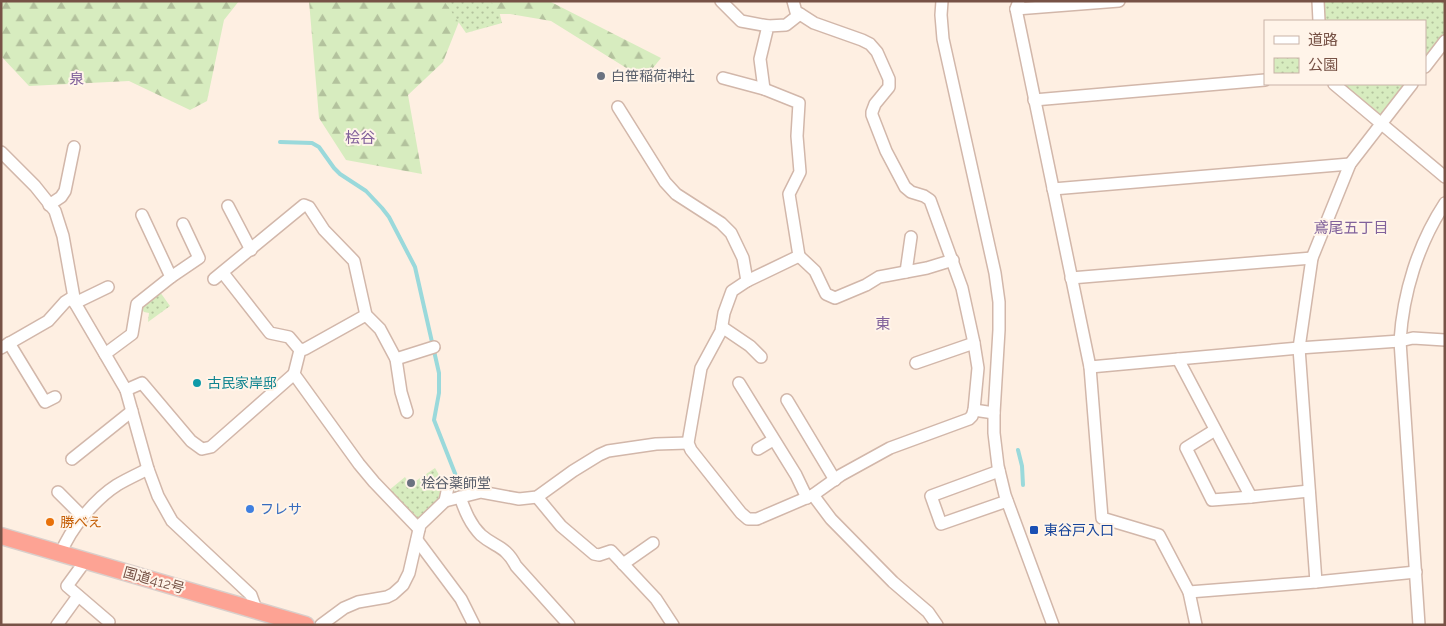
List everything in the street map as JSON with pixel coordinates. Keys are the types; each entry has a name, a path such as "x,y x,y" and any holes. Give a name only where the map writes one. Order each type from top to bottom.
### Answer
{"highway":[{"name":"国道412号","path":"1,536 306,625"}],"street":[{"path":"721,1 741,21 768,26 786,25 800,14"},
{"path":"792,1 796,12 814,22 870,44 877,52 889,78 889,87 875,104 872,115 886,151 905,187 911,192 930,200 962,288 978,368 974,410 970,419 890,448 810,497 757,519 748,519 741,513 688,444 701,368 721,331 724,313 732,291 747,281 799,256"},
{"path":"942,1 941,15 944,38 995,272 999,302 994,413 994,433 999,470 1007,501 1053,625"},
{"path":"1119,1 1018,5 1034,100 1090,367 1102,518 1159,535 1189,592 1196,625"},
{"path":"1318,1 1319,20"},
{"path":"764,89 760,59 768,26"},
{"path":"1426,66 1445,41"},
{"path":"724,78 764,89 799,103 797,136 800,172 789,194 799,256 815,271 826,294 835,298 866,285 879,276 927,268 953,260"},
{"path":"1034,100 1264,80"},
{"path":"1335,85 1445,177"},
{"path":"1316,582 1299,348 1312,258 1350,164 1411,85"},
{"path":"618,107 665,182 676,194 721,223 731,233 742,258 747,281"},
{"path":"50,205 61,198 65,191 74,147"},
{"path":"1,152 35,186 55,211 63,236 74,300 126,390 148,469 158,496 172,521 251,594 256,609"},
{"path":"1053,189 1350,164"},
{"path":"1419,625 1400,341 1401,322 1407,289 1421,249 1445,203"},
{"path":"300,350 289,337 270,333 257,323 219,276 304,205 309,208 324,230 354,261 366,315 380,329 396,359 401,392 407,412"},
{"path":"229,214 251,250"},
{"path":"142,222 171,277"},
{"path":"105,354 132,334 139,318 137,304 199,258 188,228"},
{"path":"906,272 911,237"},
{"path":"1071,278 1312,258"},
{"path":"46,402 5,346 48,321 65,302 108,287"},
{"path":"300,350 366,315"},
{"path":"722,327 750,346 761,357"},
{"path":"1090,367 1400,341 1413,338 1445,340"},
{"path":"916,363 937,351 974,343"},
{"path":"396,359 434,347"},
{"path":"126,390 142,383 191,441 202,449 211,447 294,374 300,350"},
{"path":"1178,359 1251,497"},
{"path":"294,374 300,379 359,464 418,535 461,599 474,625"},
{"path":"739,383 810,497 893,582 928,612 936,625"},
{"path":"787,400 835,480"},
{"path":"974,410 994,413"},
{"path":"76,452 132,411"},
{"path":"1215,430 1186,448 1212,500 1309,491"},
{"path":"758,449 773,440"},
{"path":"445,500 486,492 519,498 536,497 573,471 608,451 656,444 688,444"},
{"path":"61,553 63,546 83,517 108,491 148,469"},
{"path":"999,470 931,496 941,524 1007,501"},
{"path":"321,625 344,608 358,602 387,597 403,585 409,573 420,525 445,500 448,488"},
{"path":"58,492 83,517"},
{"path":"460,497 466,514 482,535 503,548 511,556 516,566 569,625"},
{"path":"536,497 561,526 594,554 599,555 611,551 656,599 673,625"},
{"path":"623,564 653,543"},
{"path":"86,560 66,586 109,622"},
{"path":"1189,592 1416,572"},
{"path":"51,624 78,596"}],"green space":[{"path":"1,1 239,1 224,20 207,101 190,110 129,81 29,86 1,56"},
{"path":"309,1 549,1 661,58 644,79 551,21 510,14 462,14 443,62 408,95 422,174 346,160 319,118"},
{"path":"444,1 490,1 499,11 502,23 466,33"},
{"path":"1323,1 1445,1 1445,33 1426,59 1426,20 1325,20"},
{"path":"1343,85 1405,85 1384,114 1377,114"},
{"path":"160,292 170,306 148,322 149,313 144,312 141,308"},
{"path":"435,468 442,484 441,491 436,502 418,519 411,511 409,514 388,491 405,477 410,485"}],"waterway":[{"path":"280,142 312,143 319,147 340,174 366,191 382,208 389,217 415,267 439,373 439,393 434,420 458,481 456,490"},
{"path":"1018,450 1022,466 1023,485"}],"place":[{"name":"白笹稲荷神社","path":"601,76"},
{"name":"古民家岸邸","path":"197,383"},
{"name":"桧谷薬師堂","path":"411,483"},
{"name":"フレサ","path":"250,509"},
{"name":"勝べえ","path":"50,522"},
{"name":"東谷戸入口","path":"1034,530"}],"district":[{"name":"泉","path":"77,79"},
{"name":"桧谷","path":"360,138"},
{"name":"鳶尾五丁目","path":"1351,228"},
{"name":"東","path":"883,324"}]}
